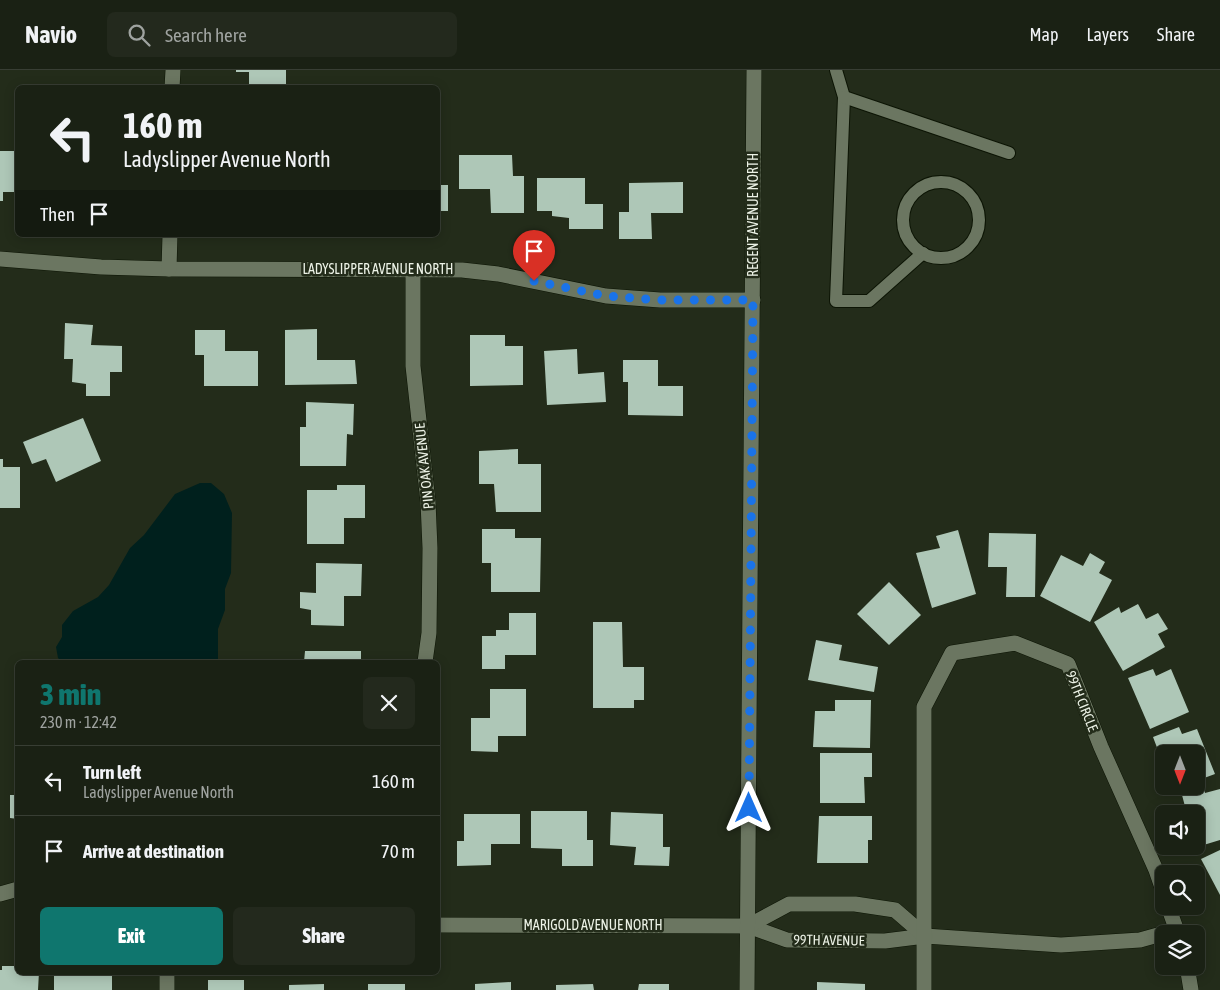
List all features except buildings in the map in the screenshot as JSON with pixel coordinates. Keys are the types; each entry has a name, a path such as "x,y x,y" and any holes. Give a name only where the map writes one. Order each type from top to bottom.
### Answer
{"street":[{"path":"172,85 173,70"},
{"name":"REGENT AVENUE NORTH","path":"747,990 754,70"},
{"path":"169,269 170,237"},
{"name":"LADYSLIPPER AVENUE NORTH","path":"0,259 101,267 169,269 462,270 498,274 606,296 660,300 753,300"},
{"name":"PIN OAK AVENUE","path":"413,269 413,366 428,502 430,548 429,633 425,660"},
{"name":"99TH CIRCLE","path":"925,936 924,707 952,653 1015,643 1068,664 1101,746 1155,868"},
{"path":"0,894 15,890"},
{"path":"748,926 789,904 855,904 895,910 925,936 924,990"},
{"name":"MARIGOLD AVENUE NORTH","path":"440,925 748,926"},
{"name":"99TH AVENUE","path":"748,926 787,940 885,941 925,936 1060,945 1140,940 1155,937"},
{"path":"167,975 167,990"},
{"path":"1190,975 1191,990"}],"lane":[{"path":"836,70 844,97 836,301 869,301 923,253"},
{"path":"844,97 1009,152"},
{"path":"940,182 953,184 965,190 974,199 979,212 980,225 976,237 968,248 958,255 934,258 923,253 913,246 906,236 903,224 908,200 916,191 927,184 940,182"}],"water":[{"path":"200,483 211,483 224,494 232,513 231,573 225,589 225,610 218,629 218,660 60,660 56,647 62,637 62,625 73,611 98,597 109,585 130,548 144,535 175,494"}],"route":[{"path":"534,281 606,296 660,300 753,300 749,808"}]}
